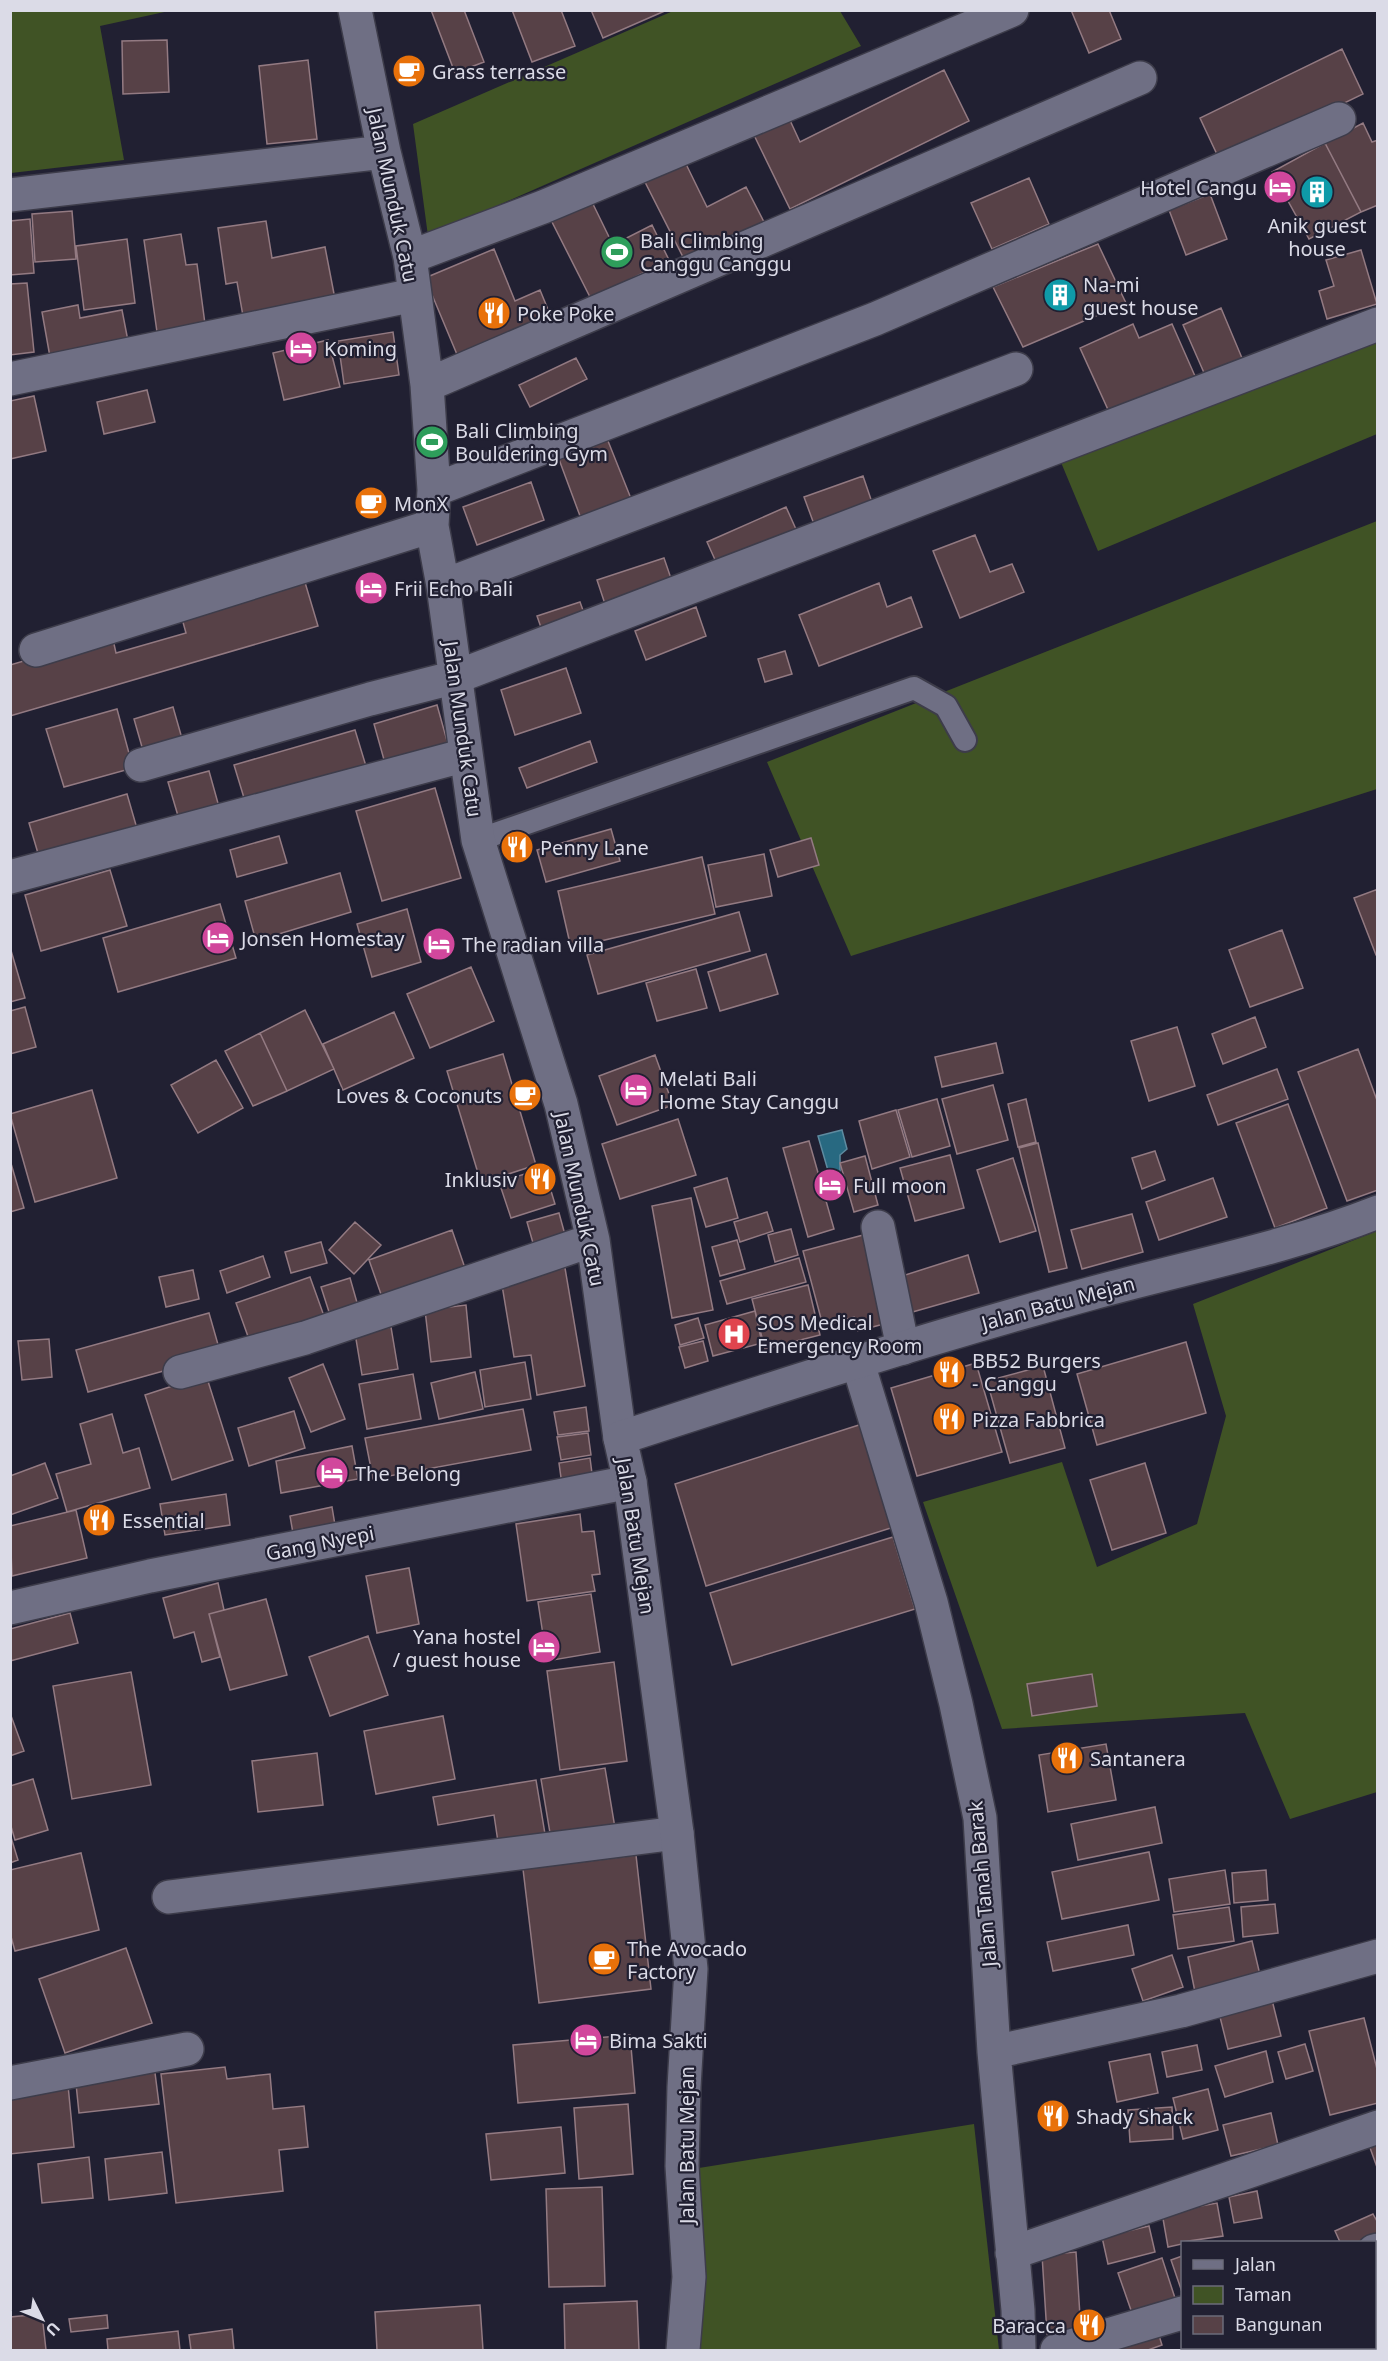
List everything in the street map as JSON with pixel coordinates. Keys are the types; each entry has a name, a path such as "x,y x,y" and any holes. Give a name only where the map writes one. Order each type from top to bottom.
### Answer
{"street":[{"name":"Jalan Munduk Catu","path":"355,10 384,152 410,257 427,385 434,490 432,526 443,586 477,840 561,1104 593,1240 620,1438"},
{"path":"410,257 543,207 1012,10"},
{"path":"427,385 1140,78"},
{"path":"434,490 875,319 1339,119"},
{"path":"10,195 384,152"},
{"path":"10,379 414,295"},
{"path":"141,765 359,702 456,677 1377,324"},
{"path":"443,586 1016,369"},
{"path":"36,650 432,526"},
{"path":"10,877 466,755"},
{"name":"Jalan Batu Mejan","path":"683,2350 688,2277 682,2166 691,1969 677,1833 630,1482 620,1438 857,1360 1090,1293 1292,1242 1377,1212"},
{"path":"878,1227 903,1348"},
{"path":"180,1372 305,1338 593,1240"},
{"name":"Jalan Tanah Barak","path":"857,1360 931,1602 956,1704 980,1818 994,2052 1019,2350"},
{"name":"Gang Nyepi","path":"10,1608 150,1576 630,1482"},
{"path":"169,1897 677,1833"},
{"path":"994,2052 1181,2010 1377,1956"},
{"path":"10,2083 187,2049"},
{"path":"1012,2253 1377,2127"},
{"path":"1057,2350 1181,2313"}],"lane":[{"path":"477,840 914,688 946,706 965,740"}],"green space":[{"path":"10,11 169,11 100,26 124,160 11,173"},
{"path":"673,11 840,11 861,46 428,236 413,124"},
{"path":"1377,323 1377,434 1098,551 1060,460"},
{"path":"1377,521 1377,789 851,956 767,762"},
{"path":"1377,1231 1377,1792 1290,1819 1245,1713 1002,1729 923,1502 1062,1462 1097,1567 1197,1524 1226,1416 1193,1304"},
{"path":"974,2124 999,2350 700,2350 699,2168"}],"water":[{"path":"842,1130 847,1149 840,1155 840,1172 829,1174 818,1136"}],"building":[{"path":"431,10 464,10 484,62 455,73"},
{"path":"512,10 561,10 575,46 532,62"},
{"path":"591,10 667,10 603,38"},
{"path":"1071,10 1109,10 1121,39 1089,53"},
{"path":"167,40 169,92 123,94 122,41"},
{"path":"1342,49 1363,94 1221,163 1200,118"},
{"path":"308,60 317,139 267,144 259,66"},
{"path":"944,70 969,121 790,209 753,133 788,116 800,142"},
{"path":"1363,123 1372,142 1378,140 1378,205 1361,212 1325,143"},
{"name":"Anik guest house","path":"1325,143 1361,212 1309,239 1272,172"},
{"path":"685,162 707,207 746,187 764,222 685,261 645,182"},
{"path":"1029,178 1049,224 992,249 971,203"},
{"path":"1210,194 1227,239 1186,255 1169,210"},
{"name":"Bali Climbing Canggu Canggu","path":"591,200 613,245 652,225 669,260 591,299 551,220"},
{"path":"72,211 76,259 35,262 32,214"},
{"path":"30,219 34,273 10,275 10,221"},
{"path":"266,221 272,258 325,247 335,299 243,316 237,282 226,284 218,228"},
{"path":"181,234 186,265 197,264 205,324 157,332 144,240"},
{"path":"127,239 135,303 84,310 76,246"},
{"name":"Na-mi guest house","path":"1098,244 1126,303 1023,347 993,287"},
{"name":"Poke Poke","path":"494,249 515,301 540,290 554,324 461,364 425,278"},
{"path":"1361,250 1377,304 1327,319 1319,291 1334,286 1326,260"},
{"path":"27,283 34,352 10,355 10,284"},
{"path":"78,305 80,318 122,310 128,341 50,357 42,312"},
{"path":"1221,308 1242,358 1205,375 1183,325"},
{"path":"1133,324 1139,338 1172,324 1195,376 1110,414 1080,348"},
{"path":"393,332 399,375 344,384 338,341"},
{"path":"328,340 340,387 284,400 273,353"},
{"path":"576,358 587,379 530,407 519,385"},
{"path":"147,390 155,422 104,434 97,402"},
{"path":"34,396 46,451 10,459 10,401"},
{"path":"606,436 634,506 583,524 557,454"},
{"path":"863,476 876,514 818,535 804,497"},
{"path":"531,482 544,520 477,545 463,507"},
{"path":"786,507 800,538 721,573 707,542"},
{"path":"975,535 990,572 1012,564 1024,592 960,618 933,551"},
{"path":"664,558 676,593 609,616 597,580"},
{"path":"304,579 318,626 10,716 10,665 112,635 116,653 186,633 181,615"},
{"path":"879,583 887,607 911,597 922,627 819,666 799,615"},
{"path":"580,602 588,624 545,639 537,616"},
{"path":"696,607 706,636 646,660 635,631"},
{"path":"785,651 792,674 765,682 758,659"},
{"path":"566,668 581,713 515,735 501,690"},
{"path":"437,705 451,755 388,774 374,724"},
{"path":"173,707 185,749 146,761 134,719"},
{"path":"117,709 133,768 64,787 46,729"},
{"path":"355,730 369,776 248,811 234,765"},
{"path":"590,741 597,762 527,788 519,768"},
{"path":"209,771 221,814 181,826 168,782"},
{"path":"435,788 461,878 382,901 356,811"},
{"path":"127,794 138,832 40,860 29,823"},
{"path":"611,829 620,861 546,882 537,850"},
{"path":"279,836 287,863 237,877 230,850"},
{"path":"811,838 819,865 778,877 770,850"},
{"path":"764,854 772,896 716,907 708,865"},
{"path":"702,857 715,914 571,948 558,891"},
{"path":"110,870 127,926 41,951 25,895"},
{"path":"340,873 351,912 256,941 245,901"},
{"path":"1378,889 1378,955 1376,955 1354,898"},
{"path":"220,904 236,958 118,992 103,938"},
{"path":"407,909 421,962 372,977 357,924"},
{"path":"739,912 750,951 598,994 587,955"},
{"path":"1282,930 1303,988 1250,1007 1229,950"},
{"path":"10,947 25,998 10,1002"},
{"path":"766,954 778,994 720,1011 708,972"},
{"path":"471,967 494,1021 430,1048 407,994"},
{"path":"696,969 707,1008 657,1021 646,983"},
{"path":"25,1007 36,1047 10,1054 10,1011"},
{"path":"305,1010 334,1069 287,1091 260,1033"},
{"path":"394,1012 414,1058 343,1090 323,1044"},
{"path":"1255,1017 1266,1047 1223,1064 1212,1034"},
{"path":"1177,1027 1195,1086 1149,1101 1131,1041"},
{"path":"260,1033 287,1091 253,1106 225,1051"},
{"path":"996,1043 1003,1073 942,1087 935,1057"},
{"path":"1358,1049 1378,1103 1378,1190 1347,1201 1298,1072"},
{"path":"503,1054 536,1165 481,1183 447,1071"},
{"name":"Melati Bali Home Stay Canggu","path":"655,1055 673,1105 617,1125 599,1076"},
{"path":"216,1060 243,1108 198,1133 171,1085"},
{"path":"1277,1069 1288,1099 1218,1125 1207,1095"},
{"path":"993,1085 1008,1140 957,1154 942,1099"},
{"path":"92,1090 117,1178 35,1202 10,1114"},
{"path":"937,1099 950,1146 912,1157 898,1110"},
{"path":"1026,1099 1036,1142 1018,1147 1008,1104"},
{"path":"1288,1104 1327,1208 1275,1228 1236,1123"},
{"path":"896,1110 910,1157 872,1169 859,1121"},
{"path":"678,1119 696,1175 620,1199 602,1144"},
{"path":"809,1141 834,1229 808,1237 783,1148"},
{"path":"1038,1143 1067,1268 1049,1272 1019,1148"},
{"path":"1155,1151 1165,1180 1142,1189 1132,1158"},
{"path":"950,1155 964,1208 915,1221 900,1168"},
{"path":"865,1156 878,1205 854,1212 840,1163"},
{"path":"1013,1158 1036,1231 1000,1242 977,1170"},
{"path":"10,1160 24,1208 10,1212"},
{"path":"544,1168 555,1204 511,1218 499,1182"},
{"path":"727,1178 738,1218 706,1227 694,1188"},
{"path":"1213,1178 1227,1217 1159,1240 1146,1202"},
{"path":"691,1198 713,1310 672,1318 652,1206"},
{"path":"767,1212 773,1231 740,1242 734,1222"},
{"path":"559,1213 567,1242 535,1250 527,1222"},
{"path":"1132,1214 1143,1252 1082,1269 1071,1230"},
{"path":"355,1222 381,1245 354,1274 329,1250"},
{"path":"791,1229 798,1255 775,1262 768,1235"},
{"path":"452,1230 466,1271 383,1300 369,1260"},
{"path":"867,1234 891,1322 858,1331 854,1317 823,1326 803,1251"},
{"path":"737,1240 745,1269 720,1276 712,1247"},
{"path":"321,1242 327,1263 291,1273 285,1252"},
{"path":"968,1255 979,1293 909,1313 899,1277"},
{"path":"263,1256 270,1277 227,1293 220,1271"},
{"path":"799,1258 806,1282 727,1304 720,1281"},
{"path":"565,1268 585,1386 537,1395 531,1355 514,1357 501,1279"},
{"path":"193,1270 199,1299 166,1307 159,1277"},
{"path":"310,1277 324,1316 250,1342 236,1303"},
{"path":"350,1278 358,1306 330,1315 321,1287"},
{"path":"808,1285 820,1335 765,1349 752,1299"},
{"path":"466,1305 471,1357 431,1362 425,1310"},
{"name":"SOS Medical Emergency Room","path":"755,1311 762,1343 713,1356 705,1325"},
{"path":"209,1313 221,1355 88,1392 76,1350"},
{"path":"698,1318 704,1338 680,1345 675,1325"},
{"path":"391,1327 398,1369 362,1375 355,1333"},
{"path":"49,1339 52,1377 22,1380 18,1341"},
{"path":"703,1341 708,1361 685,1368 679,1347"},
{"path":"1186,1342 1206,1413 1097,1445 1077,1374"},
{"path":"525,1362 531,1399 485,1407 480,1370"},
{"path":"976,1363 1002,1452 917,1476 891,1388"},
{"path":"323,1364 345,1419 311,1432 289,1378"},
{"path":"1043,1366 1065,1448 1010,1463 987,1381"},
{"path":"475,1372 483,1409 439,1419 431,1383"},
{"path":"413,1374 421,1419 367,1429 359,1384"},
{"path":"206,1375 233,1460 172,1480 145,1395"},
{"path":"586,1407 589,1431 558,1435 554,1412"},
{"path":"523,1409 531,1450 373,1479 365,1438"},
{"path":"294,1411 305,1448 249,1466 238,1428"},
{"path":"112,1414 123,1453 139,1448 150,1488 67,1512 56,1474 91,1464 80,1424"},
{"path":"862,1424 894,1527 706,1586 675,1484"},
{"path":"588,1433 591,1455 561,1460 557,1437"},
{"path":"352,1446 358,1479 281,1493 276,1461"},
{"path":"590,1458 593,1481 562,1485 559,1463"},
{"path":"45,1463 58,1498 10,1515 10,1476"},
{"path":"1145,1463 1166,1533 1112,1550 1090,1480"},
{"path":"226,1494 230,1525 165,1535 160,1504"},
{"path":"332,1507 336,1531 294,1539 290,1516"},
{"path":"76,1510 87,1558 12,1576 10,1526"},
{"path":"580,1514 582,1532 594,1531 600,1574 592,1575 595,1591 527,1601 516,1524"},
{"path":"893,1537 915,1609 732,1665 710,1593"},
{"path":"409,1568 419,1624 377,1633 366,1576"},
{"path":"218,1583 224,1610 209,1614 220,1657 202,1662 194,1632 174,1638 163,1598"},
{"path":"591,1594 600,1652 547,1661 538,1602"},
{"path":"266,1599 287,1675 230,1690 209,1614"},
{"path":"70,1613 78,1643 10,1661 10,1629"},
{"path":"368,1636 388,1695 330,1716 309,1657"},
{"path":"614,1662 627,1761 560,1770 547,1671"},
{"path":"131,1672 151,1785 72,1799 53,1686"},
{"path":"1092,1674 1097,1706 1032,1716 1027,1684"},
{"path":"10,1713 24,1751 10,1756"},
{"path":"443,1716 455,1779 376,1794 364,1731"},
{"path":"1106,1744 1116,1800 1048,1812 1039,1755"},
{"path":"317,1753 323,1805 258,1812 252,1761"},
{"path":"605,1768 615,1828 551,1839 541,1779"},
{"path":"33,1779 48,1830 15,1840 10,1823 10,1786"},
{"path":"536,1780 545,1834 498,1842 494,1815 438,1825 433,1797"},
{"path":"1155,1807 1162,1843 1078,1860 1071,1824"},
{"path":"10,1834 18,1860 10,1863"},
{"path":"1149,1852 1159,1900 1062,1919 1052,1872"},
{"path":"81,1853 99,1930 15,1951 10,1933 10,1870"},
{"path":"636,1855 651,1989 539,2003 523,1869"},
{"path":"1225,1870 1230,1904 1174,1912 1169,1879"},
{"path":"1266,1870 1268,1900 1234,1903 1232,1873"},
{"path":"1275,1904 1278,1933 1243,1937 1241,1907"},
{"path":"1229,1907 1234,1941 1178,1949 1173,1915"},
{"path":"1128,1925 1134,1955 1053,1971 1047,1942"},
{"path":"1252,1941 1260,1975 1195,1992 1188,1957"},
{"path":"126,1948 152,2023 65,2053 39,1979"},
{"path":"1172,1955 1183,1987 1143,2001 1132,1969"},
{"path":"1272,2000 1281,2036 1228,2049 1219,2013"},
{"path":"1364,2018 1378,2073 1378,2103 1330,2115 1309,2031"},
{"path":"630,2035 635,2093 518,2103 513,2045"},
{"path":"1305,2044 1313,2071 1286,2079 1278,2052"},
{"path":"1197,2045 1202,2070 1167,2077 1162,2052"},
{"path":"1266,2051 1273,2082 1225,2097 1215,2066"},
{"path":"1150,2054 1158,2093 1117,2102 1109,2062"},
{"path":"154,2065 159,2104 79,2113 75,2074"},
{"path":"225,2067 227,2079 270,2074 273,2109 304,2106 308,2147 279,2150 283,2191 176,2203 161,2074"},
{"path":"68,2085 74,2147 10,2154 10,2091"},
{"path":"1208,2089 1218,2130 1183,2139 1173,2098"},
{"path":"628,2104 633,2174 579,2179 574,2108"},
{"path":"1172,2107 1173,2139 1130,2142 1128,2110"},
{"path":"1271,2113 1278,2145 1231,2156 1223,2125"},
{"path":"561,2127 565,2173 491,2180 486,2134"},
{"path":"1378,2142 1378,2170 1369,2145"},
{"path":"162,2152 167,2193 109,2200 105,2159"},
{"path":"89,2157 93,2198 42,2203 38,2164"},
{"path":"602,2187 605,2286 549,2287 546,2189"},
{"path":"1257,2191 1262,2218 1234,2223 1229,2197"},
{"path":"1217,2203 1223,2236 1181,2241 1181,2244 1168,2247 1162,2213"},
{"path":"1373,2214 1378,2223 1378,2243 1376,2241 1340,2241 1335,2231"},
{"path":"1149,2226 1155,2252 1108,2264 1102,2237"},
{"path":"1076,2252 1081,2332 1047,2334 1042,2255"},
{"path":"1181,2256 1181,2289 1171,2260"},
{"path":"1162,2258 1175,2298 1132,2313 1118,2273"},
{"path":"637,2301 639,2350 565,2350 564,2304"},
{"path":"480,2305 483,2350 377,2350 375,2312"},
{"path":"1376,2306 1378,2306 1378,2344 1376,2344"},
{"path":"42,2314 46,2350 10,2350 10,2317"},
{"path":"107,2315 108,2328 71,2332 69,2319"},
{"path":"232,2329 234,2350 191,2350 189,2335"},
{"path":"1157,2329 1162,2345 1148,2350 1113,2350"},
{"path":"178,2331 180,2350 108,2350 107,2339"},
{"path":"1236,2349 1314,2350 1236,2350"}],"place":[{"name":"Grass terrasse","path":"409,71"},
{"name":"Hotel Cangu","path":"1280,187"},
{"name":"Anik guest house","path":"1317,192"},
{"name":"Bali Climbing Canggu Canggu","path":"617,252"},
{"name":"Na-mi guest house","path":"1060,295"},
{"name":"Poke Poke","path":"494,313"},
{"name":"Koming","path":"301,348"},
{"name":"Bali Climbing Bouldering Gym","path":"432,442"},
{"name":"MonX","path":"371,503"},
{"name":"Frii Echo Bali","path":"371,588"},
{"name":"Penny Lane","path":"517,847"},
{"name":"Jonsen Homestay","path":"218,938"},
{"name":"The radian villa","path":"439,944"},
{"name":"Melati Bali Home Stay Canggu","path":"636,1090"},
{"name":"Loves & Coconuts","path":"525,1095"},
{"name":"Inklusiv","path":"540,1179"},
{"name":"Full moon","path":"830,1185"},
{"name":"SOS Medical Emergency Room","path":"734,1334"},
{"name":"BB52 Burgers - Canggu","path":"949,1372"},
{"name":"Pizza Fabbrica","path":"949,1419"},
{"name":"The Belong","path":"332,1473"},
{"name":"Essential","path":"99,1520"},
{"name":"Yana hostel / guest house","path":"544,1647"},
{"name":"Santanera","path":"1067,1758"},
{"name":"The Avocado Factory","path":"604,1959"},
{"name":"Bima Sakti","path":"586,2040"},
{"name":"Shady Shack","path":"1053,2116"},
{"name":"Baracca","path":"1089,2325"}]}
